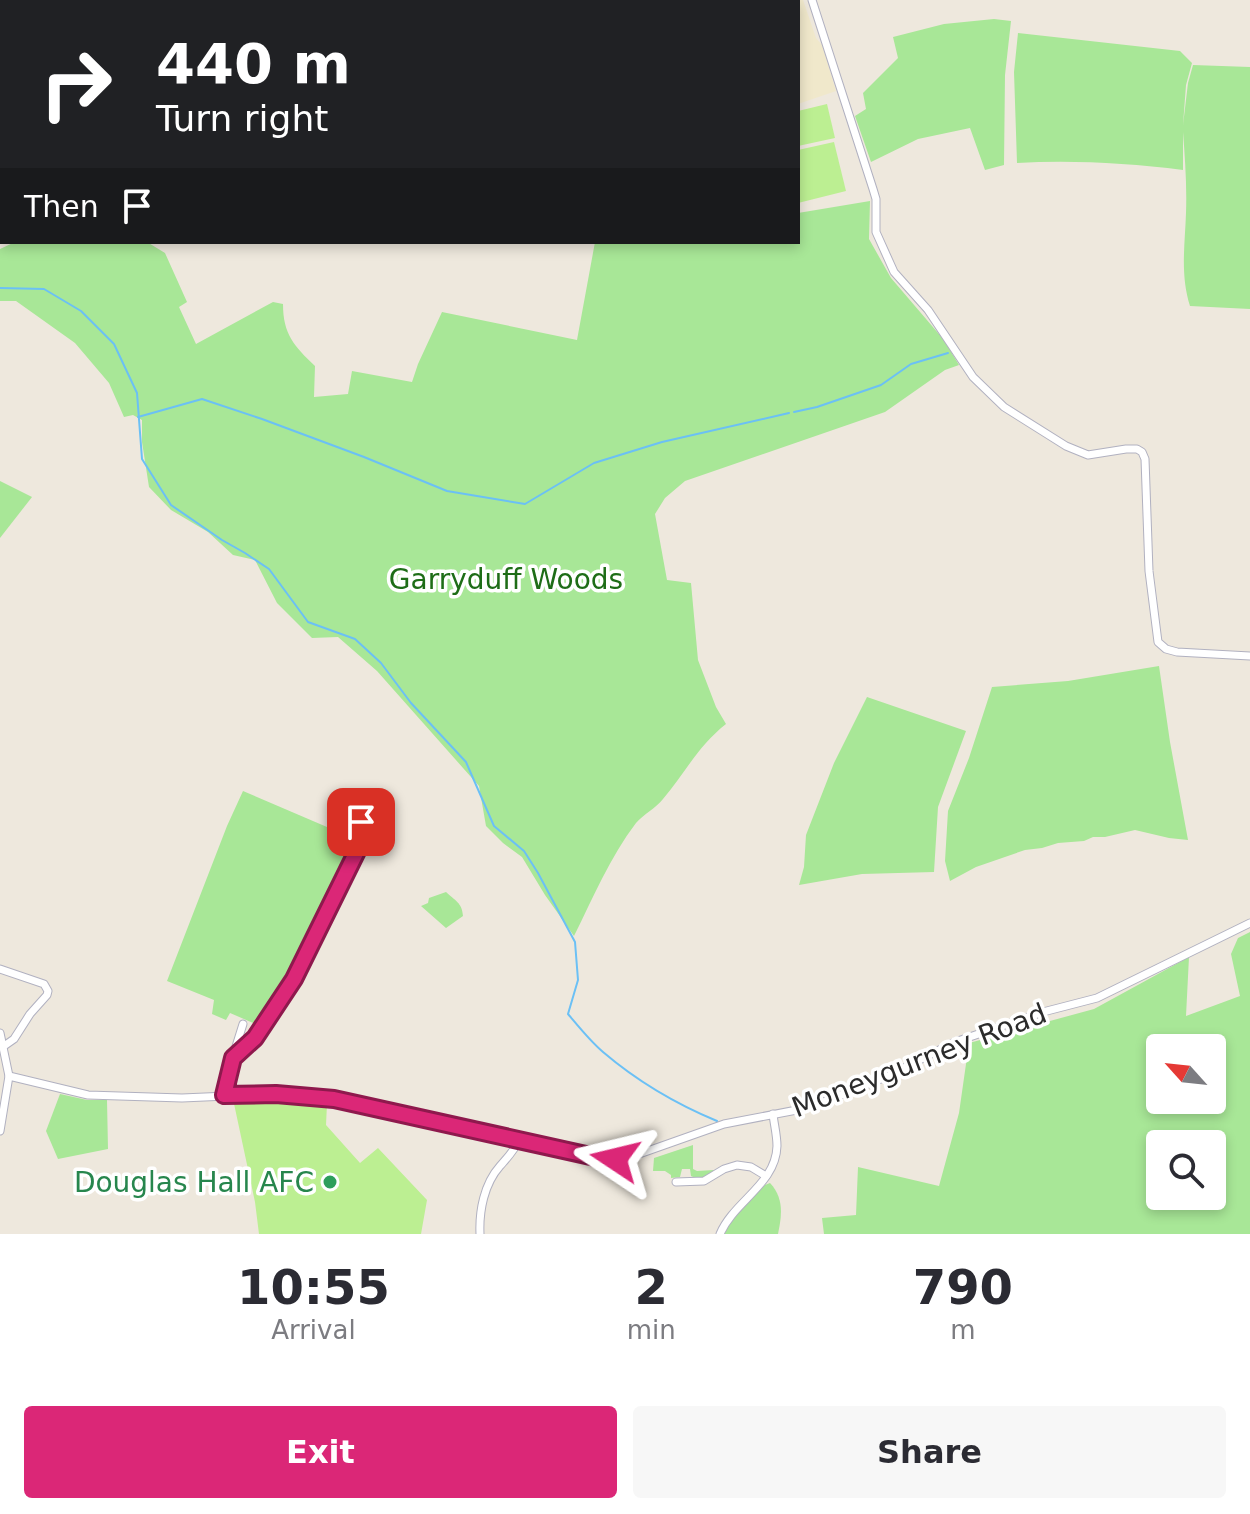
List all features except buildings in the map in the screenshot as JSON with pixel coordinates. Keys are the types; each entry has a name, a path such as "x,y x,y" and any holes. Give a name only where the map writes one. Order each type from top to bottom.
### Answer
{"street":[{"path":"812,0 876,199 878,239 894,272 928,310 973,377 1004,407 1066,446 1088,455 1126,449 1142,452 1145,459 1149,571 1158,642 1166,649 1177,652 1250,656"},
{"path":"233,1058 255,1038 284,995 327,914 363,839 361,822 353,814"},
{"name":"Moneygurney Road","path":"9,1076 88,1095 182,1098 276,1094 318,1096 595,1157 625,1159 724,1124 821,1103 888,1076 972,1035 1097,998 1250,923"},
{"path":"0,969 44,984 48,991 14,1039 4,1046"},
{"path":"224,1095 243,1024"},
{"path":"0,1033 9,1076 0,1131"},
{"path":"720,1234 726,1221 773,1166 777,1148 773,1114"},
{"path":"480,1234 487,1187 519,1140"},
{"path":"676,1182 704,1181 737,1165 751,1167 766,1176"},
{"path":"686,1171 686,1182"}],"shaded area":[{"path":"800,0 803,0 816,38 822,45 836,91 800,103"}],"green space":[{"path":"994,19 1011,21 1005,75 1004,165 985,170 970,128 918,139 871,162 855,116 866,109 863,93 898,58 893,37 944,24"},
{"path":"1018,33 1180,51 1192,63 1186,85 1183,125 1193,65 1250,67 1250,309 1190,306 1184,271 1186,193 1183,132 1183,170 1100,163 1017,163 1014,72"},
{"path":"827,104 835,138 800,146 800,111"},
{"path":"834,142 846,191 800,202 800,150"},
{"name":"Garryduff Woods","path":"870,201 869,239 891,278 944,340 959,365 945,370 885,412 685,481 665,498 655,514 667,580 691,583 698,660 726,724 716,732 660,802 636,823 610,864 574,936 522,857 486,826 479,786 377,671 338,637 312,638 277,603 255,560 233,555 208,532 171,510 149,487 142,420 133,415 124,417 109,383 75,343 16,301 0,301 0,249 11,244 150,244 165,253 187,302 179,307 196,344 273,302 283,304 285,324 291,339 315,366 314,397 348,394 352,371 412,382 442,312 577,340 595,244 800,244 800,213"},
{"path":"0,481 32,497 0,538"},
{"path":"1159,666 1188,840 1135,830 1058,843 1025,850 976,867 950,881 945,861 948,811 992,687 1068,681"},
{"path":"867,697 966,731 938,807 934,872 862,874 799,885 804,867 806,835 834,763"},
{"path":"243,791 358,838 286,984 258,1025 230,1013 226,1020 212,1014 214,1000 167,981"},
{"path":"446,892 460,905 463,916 446,928 421,906 428,903 429,898"},
{"path":"1250,932 1250,1234 824,1234 822,1218 856,1215 858,1167 939,1186 959,1113 969,1043 1094,1009 1189,957 1186,1016 1240,996 1231,954 1238,938"},
{"path":"60,1094 87,1100 107,1100 108,1149 58,1159 46,1131"},
{"name":"Douglas Hall AFC","path":"233,1099 309,1099 327,1104 326,1125 360,1163 378,1148 427,1200 421,1234 259,1234"},
{"path":"693,1145 693,1169 714,1170 709,1174 694,1177 690,1169 682,1169 680,1177 671,1178 665,1171 653,1171 654,1158"},
{"path":"770,1183 781,1207 778,1234 722,1234 733,1216"}],"waterway":[{"path":"0,288 44,289 81,311 114,344 137,393 142,459 171,505 269,569 308,622 355,639 381,663 411,703 466,762 494,826 524,851 575,942 578,980 568,1014 598,1048 629,1073 717,1121"},
{"path":"794,412 881,385 911,364 948,353"},
{"path":"138,417 202,399 364,457 447,491 525,504 594,463 662,442 789,413"}],"place":[{"name":"Douglas Hall AFC","path":"330,1182"}],"route":[{"path":"361,822 363,839 327,914 284,995 255,1038 233,1058 224,1095 318,1096 615,1159"}]}
